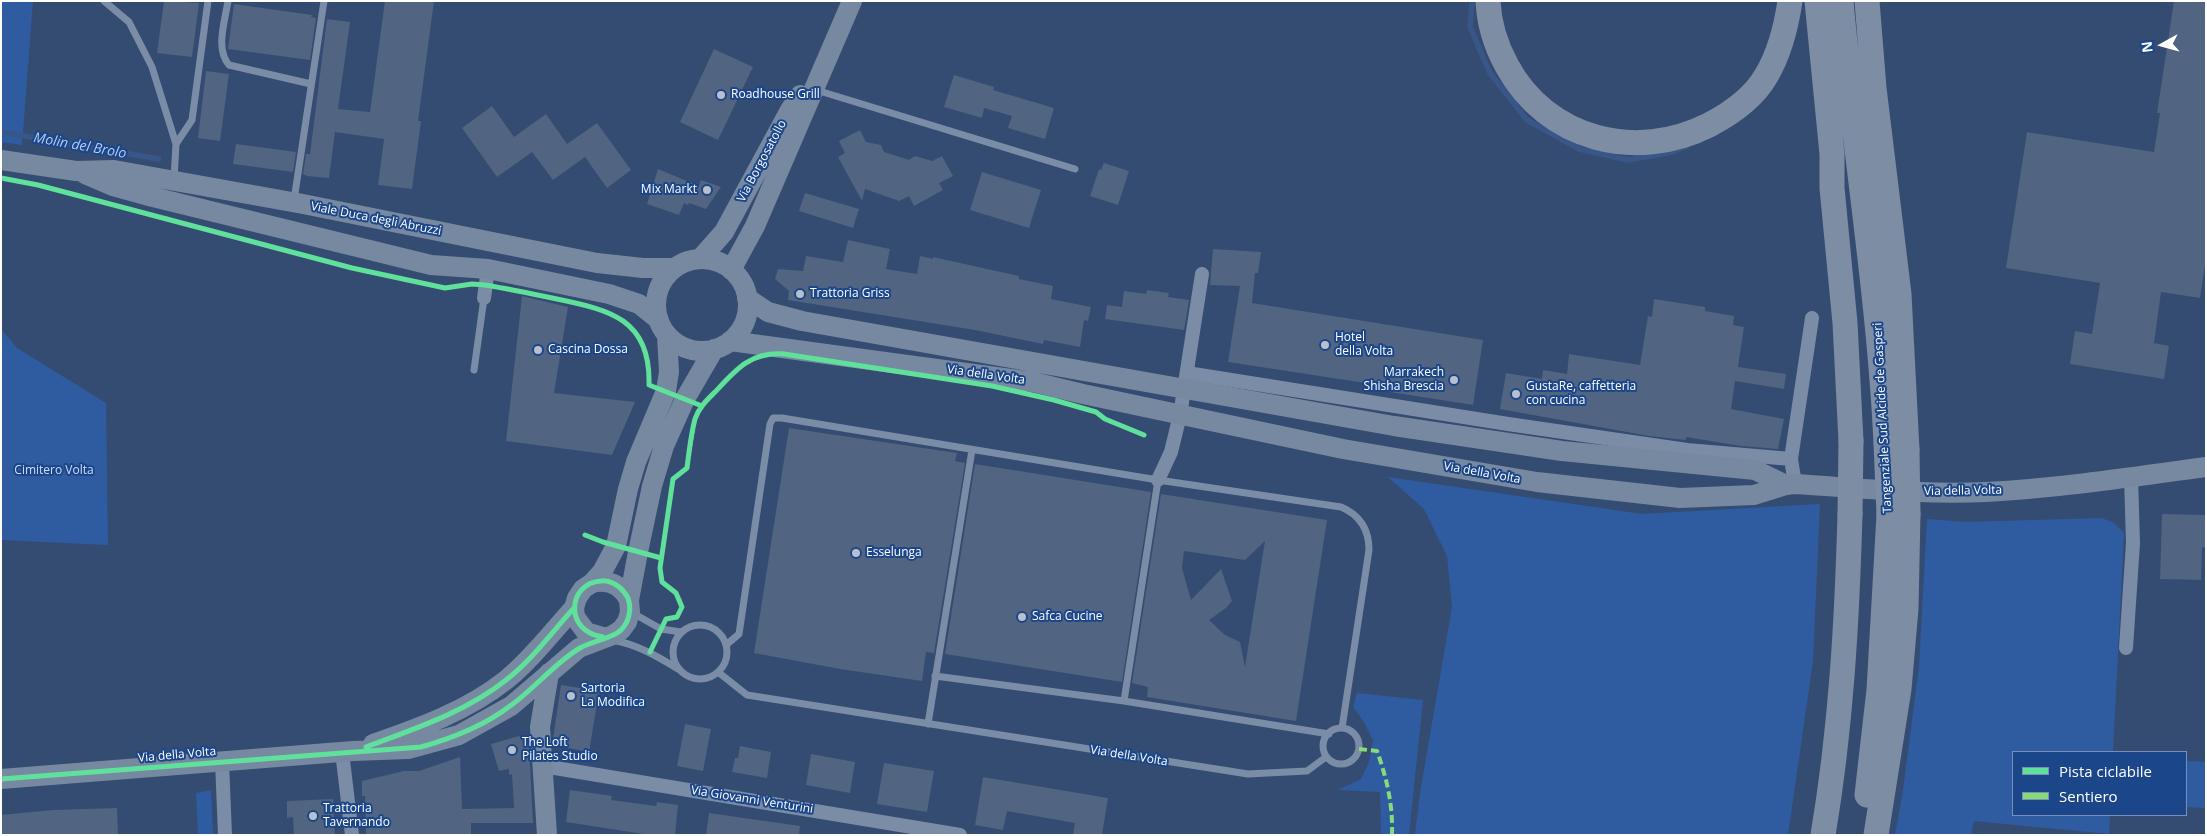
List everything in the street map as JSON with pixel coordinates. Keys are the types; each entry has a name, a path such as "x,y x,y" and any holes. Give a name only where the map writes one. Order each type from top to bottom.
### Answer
{"highway":[{"path":"1488,1 1492,31 1499,52 1513,77 1534,102 1560,122 1585,134 1613,141 1639,144 1668,141 1694,133 1722,118 1746,100 1765,78 1781,46 1790,1"},
{"path":"1802,1 1819,160 1832,188"},
{"path":"1817,1 1832,154 1832,188 1845,323 1851,442 1847,608 1842,696 1823,835"},
{"name":"Tangenziale Sud Alcide de Gasperi","path":"1841,1 1882,371 1896,446 1899,514 1861,835"},
{"path":"1867,1 1874,88 1899,294 1896,446"},
{"path":"1876,835 1899,689 1906,609 1899,514"}],"main road":[{"name":"Via Borgosatollo","path":"731,270 755,226 852,1"},
{"name":"Via Borgosatollo","path":"700,259 724,232 790,110 824,63"},
{"name":"Viale Duca degli Abruzzi","path":"1,160 76,171 114,170 293,202 597,263 643,268 675,268"},
{"name":"Viale Duca degli Abruzzi","path":"76,171 113,186 153,197 431,265 488,270 609,294 639,304 663,327"},
{"path":"675,268 691,260 700,259 716,262 731,270 739,278 747,298"},
{"name":"Via della Volta","path":"348,752 411,730 471,703 506,680 574,608 577,598 583,589 592,583 610,559 616,546 628,489 636,462 666,392 669,372 663,327 656,309 657,297 666,276 675,268"},
{"name":"Via della Volta","path":"1,779 222,761 408,749 440,742 486,722 511,706 579,648 603,637 613,635 621,630 627,622 652,486 664,446 685,399 722,345 739,332 747,310 747,298"},
{"name":"Via della Volta","path":"747,298 768,312 802,321 1186,381 1394,426 1562,451 1755,470 1791,484 1930,492 1985,492 2052,487 2206,467"},
{"name":"Via della Volta","path":"663,327 674,342 688,348 704,351 722,345 1034,382 1343,449 1546,483 1680,498 1754,495 1791,484"},
{"path":"592,583 601,581 618,586 624,592 629,606"},
{"path":"574,608 575,617 586,632 603,637"},
{"path":"540,727 527,706 522,684 524,678 545,656 548,650 546,638"},
{"path":"547,835 540,727 549,673"}],"street":[{"path":"484,298 488,270"},
{"path":"1158,480 1171,452 1180,415 1202,274"},
{"path":"1791,484 1791,459 1812,318"},
{"name":"Via della Volta","path":"1186,381 1687,450 1791,459"},
{"path":"2126,648 2132,543 2130,477"},
{"path":"348,752 352,835"},
{"path":"222,761 225,835"},
{"name":"Via Giovanni Venturini","path":"543,766 960,835"}],"lane":[{"path":"104,1 129,22 148,60 176,144 174,182"},
{"path":"176,144 192,120 208,1"},
{"path":"228,1 221,49 223,58 229,65 311,84"},
{"path":"293,202 324,1"},
{"path":"813,89 1075,169"},
{"path":"474,370 484,298"},
{"path":"726,645 738,634 770,424 774,418 782,418 1158,480 1341,507 1349,511 1362,524 1369,541 1342,728"},
{"path":"928,724 972,450"},
{"path":"1124,700 1158,480"},
{"path":"629,606 661,629 681,632"},
{"path":"603,637 628,643 650,652 682,672 697,678 711,676 718,672 726,656 726,645 717,631 710,627 694,625 681,632 676,638 673,653 682,672"},
{"name":"Via della Volta","path":"718,672 747,695 1248,774 1307,771 1326,757"},
{"path":"935,676 1124,700 1329,734 1342,728 1353,733 1358,740 1359,749 1357,756 1353,760 1341,764 1331,761 1326,757 1323,745 1329,734"}],"path":[{"path":"673,479 687,468 694,427"},
{"path":"661,629 666,619 677,617 682,608 676,593 662,582 660,568 670,499"}],"green space":[{"path":"1,1 33,1 22,145 1,142"},
{"name":"Cimitero Volta","path":"1,329 17,348 106,403 108,545 1,540"},
{"path":"1388,477 1642,514 1820,504 1813,661 1788,835 1415,835 1420,793 1452,607 1447,556 1424,509"},
{"path":"2102,518 2114,523 2124,533 2113,751 2012,751 2012,816 2110,816 2109,834 1974,821 1971,835 1895,835 1903,790 1919,667 1927,519 1966,522"},
{"path":"1357,693 1423,700 1409,835 1381,835 1380,792 1338,790 1361,779 1369,762 1373,741 1364,722 1353,707"},
{"path":"2187,761 2206,762 2206,808 2187,807"},
{"path":"211,790 213,835 198,835 196,793"}],"building":[{"path":"164,1 199,3 192,57 157,53"},
{"path":"385,1 434,1 418,121 421,121 412,189 378,185 384,139 335,132 329,178 307,176 303,174 306,154 310,154 327,19 350,22 338,109 370,112"},
{"path":"2174,1 2206,1 2206,259 2200,298 2161,292 2154,343 2169,346 2164,379 2070,364 2075,331 2092,334 2100,283 2006,268 2027,132 2154,152 2160,113 2157,113"},
{"path":"234,4 312,15 311,17 316,18 310,60 228,49"},
{"path":"714,49 753,67 718,140 680,122"},
{"path":"206,71 229,74 220,141 198,138"},
{"path":"954,75 994,87 993,90 1054,108 1045,139 1008,128 1012,116 984,108 982,118 944,107"},
{"path":"492,106 514,137 546,114 567,144 597,123 631,170 607,188 585,157 553,180 532,152 497,177 462,128"},
{"path":"860,130 866,142 881,145 884,152 909,160 915,156 932,161 942,156 953,176 939,183 943,190 914,206 909,196 899,201 865,189 862,201 838,157 845,153 839,141"},
{"path":"236,144 296,152 293,172 233,164"},
{"path":"1104,163 1129,171 1118,205 1090,196 1099,169 1101,170"},
{"path":"658,169 699,186 701,180 721,187 706,209 684,203 679,215 647,204"},
{"path":"982,172 1041,190 1029,228 970,210"},
{"path":"805,193 859,209 853,228 799,211"},
{"path":"848,240 890,249 886,269 917,274 920,256 933,259 933,257 1019,276 1019,279 1053,286 1051,299 1091,307 1088,321 1084,320 1080,347 1044,340 1043,344 975,330 788,300 789,291 775,279 778,269 803,271 806,256 843,262"},
{"path":"1213,249 1261,252 1258,273 1255,273 1252,303 1483,340 1473,405 1371,389 1372,384 1228,362 1240,286 1210,285"},
{"path":"1147,290 1169,293 1168,297 1189,300 1184,330 1105,319 1107,305 1122,307 1124,291 1146,294"},
{"name":"Cascina Dossa","path":"522,296 568,307 554,393 635,402 612,455 506,441"},
{"path":"1654,299 1705,307 1705,311 1734,316 1733,325 1744,327 1738,367 1786,374 1784,389 1735,381 1731,409 1784,419 1778,449 1741,446 1686,437 1686,440 1649,436 1500,409 1506,373 1542,379 1543,370 1567,374 1569,354 1640,365 1648,316 1652,317"},
{"name":"Esselunga","path":"789,428 957,453 955,461 965,463 934,653 926,652 922,681 840,669 754,653"},
{"path":"975,464 1151,492 1122,682 945,654"},
{"path":"1161,494 1327,520 1296,721 1147,697 1148,687 1132,683","holes":["1265,541 1245,667 1240,642 1225,635 1209,620 1226,608 1232,601 1221,569 1191,600 1182,568 1184,551 1245,560"]},
{"path":"2162,514 2206,515 2206,548 2202,547 2201,580 2160,579"},
{"path":"561,685 599,691 589,752 563,747 564,741 553,739"},
{"path":"685,724 711,729 703,771 677,766"},
{"path":"519,736 529,744 533,823 471,823 471,835 366,835 365,796 362,796 362,781 404,771 419,771 460,757 462,809 514,808 512,774 509,775 509,769 499,771 491,744"},
{"path":"740,746 771,752 767,778 732,772 735,758 738,758"},
{"path":"811,754 855,762 850,793 806,785"},
{"path":"884,763 934,771 927,812 877,804"},
{"path":"983,777 1108,798 1102,835 1073,835 1075,823 1007,811 1003,830 975,825"},
{"path":"570,790 612,796 611,800 656,806 657,802 678,805 675,835 650,835 566,822"},
{"path":"333,799 335,835 294,835 293,817 287,818 287,801"},
{"path":"117,808 118,835 1,835 1,815 53,810"},
{"path":"709,813 800,826 799,835 706,835"}],"waterway":[{"name":"Molin del Brolo","path":"1472,1 1470,27 1490,73 1527,120 1579,149 1628,160 1673,152 1687,146"},
{"name":"Molin del Brolo","path":"1,132 159,159"}],"marked path":[{"path":"1359,749 1377,751 1389,792 1392,835"}],"cycle path":[{"path":"1,178 38,185 352,268 445,288 472,284 485,285 594,308 624,321 635,332 643,345 648,363 649,385 702,406"},
{"path":"650,652 666,619 677,617 682,607 676,593 662,582 660,568 673,479 687,468 694,425 701,407 731,375 754,359 772,354 784,354 992,386 1096,412 1105,419 1144,435"},
{"path":"585,535 661,558"},
{"path":"1,779 421,747 445,740 490,720 519,699 571,654 580,648 612,636 621,630 627,621 630,611 627,596 622,589 614,584 601,581 590,584 581,590 576,598 575,608 576,618 581,626 590,633 603,637"},
{"path":"366,747 457,711 490,691 525,664 574,608"}],"place":[{"name":"Roadhouse Grill","path":"721,95"},
{"name":"Mix Markt","path":"707,190"},
{"name":"Trattoria Griss","path":"800,294"},
{"name":"Hotel della Volta","path":"1325,345"},
{"name":"Cascina Dossa","path":"538,350"},
{"name":"Marrakech Shisha Brescia","path":"1454,380"},
{"name":"GustaRe, caffetteria con cucina","path":"1516,394"},
{"name":"Esselunga","path":"856,553"},
{"name":"Safca Cucine","path":"1022,617"},
{"name":"Sartoria La Modifica","path":"571,696"},
{"name":"The Loft Pilates Studio","path":"512,750"},
{"name":"Trattoria Tavernando","path":"313,816"}]}
